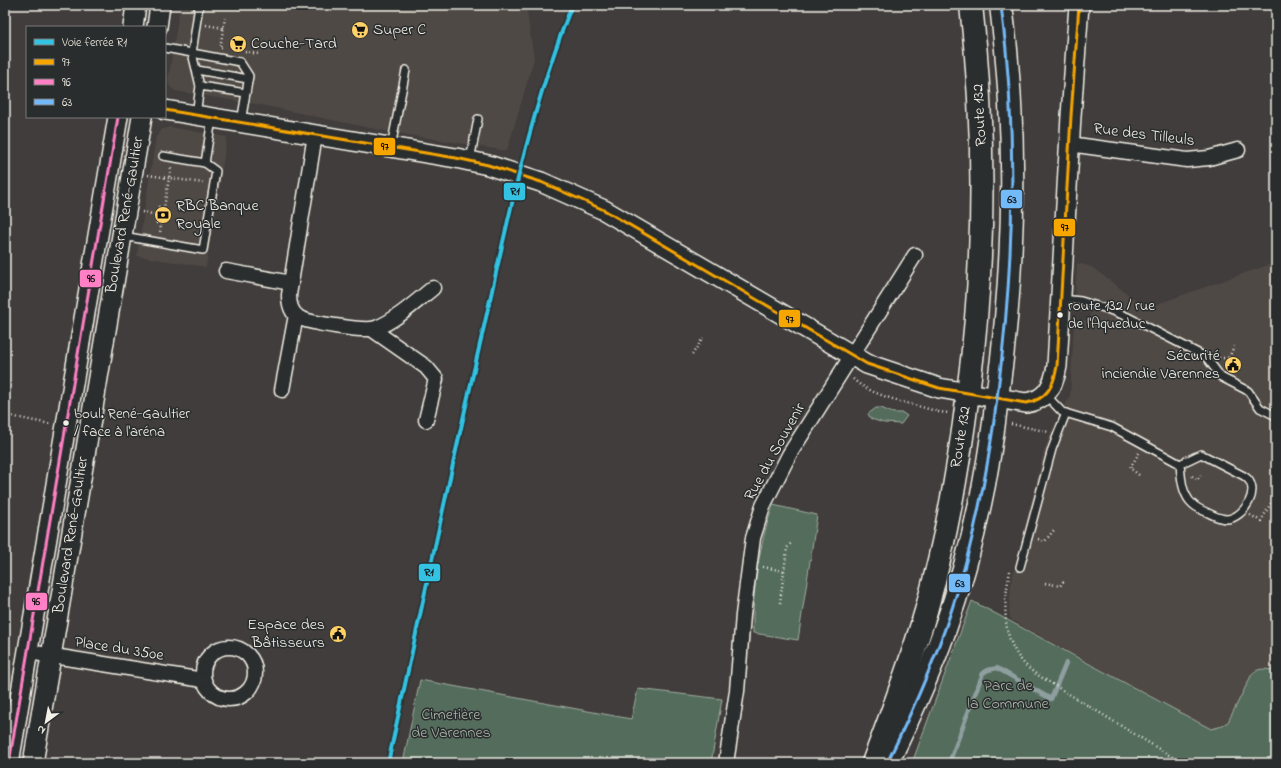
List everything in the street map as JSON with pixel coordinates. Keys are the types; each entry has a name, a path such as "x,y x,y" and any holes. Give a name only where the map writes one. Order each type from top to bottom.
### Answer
{"main road":[{"name":"Route 132","path":"873,763 912,656 930,594 948,515 968,393 976,324 982,204 979,99 971,5"},
{"name":"Route 132","path":"887,763 927,674 957,594 983,486 997,398 1009,296 1012,180 1008,76 1001,5"}],"street":[{"path":"133,26 136,5"},
{"path":"157,26 160,5"},
{"path":"166,110 470,160 534,179 590,203 852,356 877,369 939,388 1026,403 1039,400 1045,395 1054,382 1057,366 1069,144 1080,5"},
{"name":"Boulevard René-Gaultier","path":"9,763 52,518 65,428 118,118"},
{"name":"Boulevard René-Gaultier","path":"33,763 142,118"},
{"path":"315,135 291,283 290,304 296,315 309,321 360,330 373,330 382,326 433,288"},
{"name":"Rue des Tilleuls","path":"1069,144 1187,160 1209,158 1238,150"},
{"name":"Rue du Souvenir","path":"726,763 736,704 743,615 755,528 767,497 786,460 915,255"},
{"path":"226,271 291,283"},
{"path":"282,390 296,315"},
{"path":"373,330 426,367 436,379 426,420"},
{"path":"52,518 73,522"},
{"name":"Place du 350e","path":"29,652 203,680"}],"lane":[{"path":"200,5 192,53 197,70 204,117 205,162"},
{"path":"166,48 240,62 249,76 241,122"},
{"path":"197,70 248,79"},
{"path":"391,147 406,70"},
{"path":"200,86 246,93"},
{"path":"470,160 478,119"},
{"path":"122,236 203,250 216,171 205,162 163,156"},
{"path":"1060,299 1080,301 1128,317 1206,356 1221,377 1248,391 1260,408 1276,416"},
{"path":"1045,395 1056,407 1066,414 1112,427 1180,464"},
{"path":"1020,567 1052,448 1066,414"},
{"path":"1201,454 1248,478 1253,488 1252,495 1242,512 1235,517 1224,519 1216,517 1191,503 1185,493 1180,464 1201,454"}],"path":[{"path":"225,18 220,48 228,49"},
{"path":"197,23 224,28"},
{"path":"242,52 259,54"},
{"path":"148,175 209,184"},
{"path":"153,232 160,233 161,224 157,223 158,215 160,207 164,208 169,178"},
{"path":"142,212 158,215"},
{"path":"692,355 703,338"},
{"path":"1232,360 1229,358 1234,346"},
{"path":"852,378 859,384 878,393 944,413"},
{"path":"5,415 65,428"},
{"path":"1018,426 1048,432"},
{"path":"1045,439 1049,428"},
{"path":"1137,458 1130,468 1139,475"},
{"path":"1196,480 1201,475"},
{"path":"1252,516 1261,521 1276,494"},
{"path":"1043,540 1045,541 1054,530 1055,531"},
{"path":"780,603 787,548 791,543"},
{"path":"758,567 784,571"},
{"path":"1011,568 1007,585 1006,618 1010,641 1020,661 1036,674 1182,763"},
{"path":"1045,583 1060,586 1065,579"}],"shaded area":[{"path":"180,5 526,5 534,59 507,151 379,130 261,105 175,91 170,87 168,81"},
{"path":"169,127 227,137 206,267 137,256 156,137 161,130"},
{"path":"1276,262 1276,671 1271,670 1235,711 1228,722 1211,729 1011,620 1009,611 1011,583 1044,451 1052,430 1070,397 1074,322 1089,320 1090,313 1074,312 1077,263 1092,267 1146,308"}],"green space":[{"path":"876,408 881,408 893,413 903,413 907,416 901,424 884,423 871,419 868,414"},
{"path":"773,505 817,515 798,640 753,633 757,568"},
{"name":"Parc de la Commune","path":"972,601 1211,729 1228,722 1252,674 1260,669 1276,671 1276,763 912,763"},
{"name":"Cimetière de Varennes","path":"420,680 631,719 638,689 722,699 711,763 403,763"}],"waterway":[{"path":"949,763 983,673 997,668 1051,699 1066,663"}],"rail line":[{"name":"R1","path":"388,763 512,202 544,83 572,5"}],"transit line":[{"name":"63","path":"887,763 925,680 957,593 976,521 994,423 1007,300 1012,202 1010,103 1001,5"},
{"name":"97","path":"166,110 456,158 488,165 541,182 604,210 867,364 939,388 1026,403 1039,399 1044,395 1054,379 1057,366 1071,116 1079,5"},
{"name":"96","path":"9,763 118,118"}],"place":[{"name":"Super C","path":"360,30"},
{"name":"Couche-Tard","path":"238,44"},
{"name":"RBC Banque Royale","path":"163,215"},
{"name":"route 132 / rue de l'Aqueduc","path":"1060,315"},
{"name":"Sécurité inciendie Varennes","path":"1233,365"},
{"name":"boul. René-Gaultier / face à l'aréna","path":"66,423"},
{"name":"Espace des Bâtisseurs","path":"338,634"}]}
